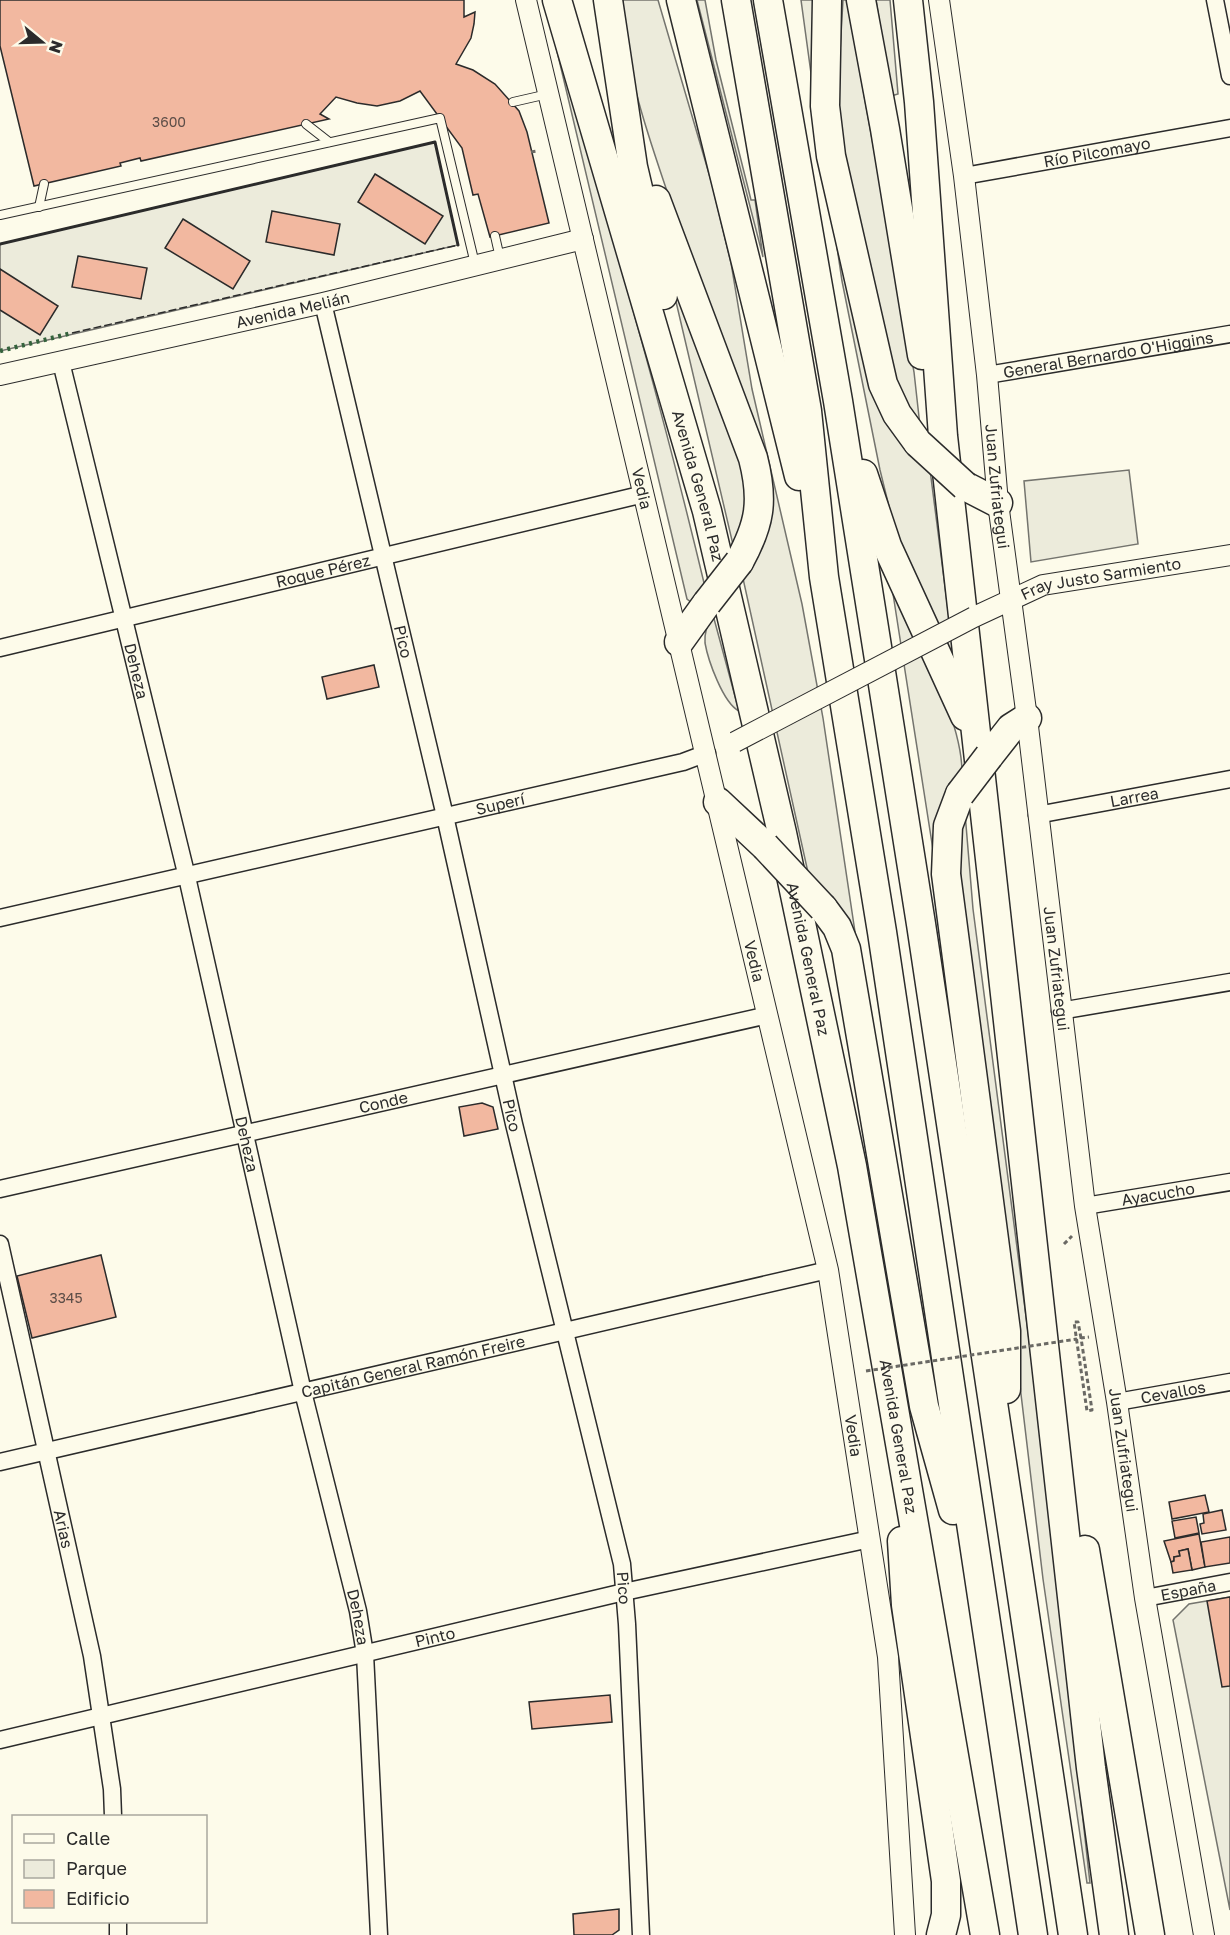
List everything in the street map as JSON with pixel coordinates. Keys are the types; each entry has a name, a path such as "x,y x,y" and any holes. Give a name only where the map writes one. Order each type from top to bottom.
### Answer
{"highway":[{"name":"Avenida General Paz","path":"557,0 707,512 782,833 852,1166 985,1935"},
{"path":"575,0 613,188"},
{"path":"608,0 633,167 700,459 707,512"},
{"path":"671,0 699,69"},
{"path":"681,0 824,577"},
{"path":"736,0 807,411 824,577 887,968 1033,1935"},
{"path":"768,0 838,401 921,924 1073,1935"},
{"path":"778,0 781,68"},
{"path":"827,0 825,106 831,156 883,384 897,414 930,439 965,486 998,503"},
{"path":"861,0 885,129 930,439 984,757 1091,1768 1114,1935"},
{"path":"908,0 920,102 930,439"},
{"path":"628,122 753,458 760,484 760,510 753,536 739,562 679,642"},
{"path":"838,401 887,546 984,757"},
{"path":"1008,1496 1006,1331 946,874 948,826 960,794 984,757 1011,728 1027,718"},
{"path":"718,802 765,846 823,908 837,927 846,949 924,1406 987,1637"},
{"path":"1051,1397 1085,1547 1150,1935"},
{"path":"896,1413 906,1605 946,1881 946,1915 941,1935"}],"street":[{"name":"Vedia","path":"526,0 707,753 828,1270 870,1539 892,1699 905,1935"},
{"name":"Juan Zufriategui","path":"939,0 964,176 987,375 998,503 1027,718 1060,1011 1085,1206 1117,1402 1145,1598 1204,1935"},
{"path":"1215,0 1230,76"},
{"name":"Río Pilcomayo","path":"964,176 1230,128"},
{"name":"Avenida Melián","path":"0,375 323,303 584,239"},
{"name":"Pico","path":"323,303 445,816 503,1074 622,1564 641,1935"},
{"name":"General Bernardo O'Higgins","path":"987,375 1230,333"},
{"name":"Deheza","path":"61,362 187,876 303,1392 358,1611 365,1654 380,1935"},
{"name":"Roque Pérez","path":"0,648 125,620 644,494"},
{"name":"Fray Justo Sarmiento","path":"974,617 1043,585 1230,555"},
{"name":"Superí","path":"0,918 683,762 735,742 974,617"},
{"name":"Larrea","path":"1037,815 1230,779"},
{"path":"1060,1011 1230,982"},
{"name":"Conde","path":"0,1189 768,1016"},
{"name":"Ayacucho","path":"1085,1206 1230,1182"},
{"name":"Arias","path":"0,1244 92,1656 102,1717 113,1815"},
{"name":"Capitán General Ramón Freire","path":"0,1462 564,1329 828,1270"},
{"name":"Cevallos","path":"1117,1402 1230,1382"},
{"name":"Pinto","path":"0,1740 624,1593 870,1539"},
{"name":"España","path":"1145,1598 1230,1582"}],"lane":[{"path":"513,102 549,94"},
{"path":"0,215 440,118 476,264"},
{"path":"306,124 329,142"},
{"path":"39,207 44,184"},
{"path":"495,236 500,258"}],"path":[{"path":"531,152 537,151"},
{"path":"866,1371 1094,1336"},
{"path":"1078,1338 1092,1410 1087,1411 1078,1338"}],"green space":[{"path":"623,0 658,0 712,184 731,263 752,389 802,604 823,718 861,972 809,877 742,574 762,544 693,275 636,91 629,61"},
{"path":"697,0 705,0 716,60 751,200 755,200 763,257"},
{"path":"801,0 818,0 813,88"},
{"path":"843,0 847,0 914,372 920,426 892,379 839,131 838,87"},
{"path":"876,0 890,0 898,94 891,96"},
{"path":"551,26 632,305 688,516 705,587 692,603 687,599"},
{"path":"435,142 458,245 0,351 0,244"},
{"path":"829,193 843,252 929,462 953,649 949,650 899,547 880,470 842,281"},
{"path":"666,259 741,457 750,505 734,549"},
{"path":"1129,470 1138,544 1031,562 1024,481"},
{"path":"891,581 935,674 954,725 960,749 962,771 959,791 936,869"},
{"path":"713,615 739,711 722,690 705,643 708,625"},
{"path":"965,813 973,909 1034,1378 1090,1883 1087,1883 1043,1579 964,915 958,843"},
{"path":"1230,1597 1230,1910 1173,1620 1189,1604"}],"building":[{"path":"0,0 464,0 464,17 475,12 474,24 471,38 456,64 473,70 495,84 519,111 527,132 549,223 490,237 478,194 473,195 462,148 420,91 400,101 377,106 336,97 320,114 329,119 141,161 140,158 120,163 121,166 34,186 0,46"},
{"path":"375,174 443,216 425,244 358,202"},
{"path":"272,211 340,224 334,255 266,242"},
{"path":"183,219 250,261 233,289 165,248"},
{"path":"78,256 147,268 141,299 72,287"},
{"path":"0,269 58,306 40,335 0,310"},
{"path":"374,665 379,687 327,699 322,677"},
{"path":"482,1103 493,1107 498,1129 464,1136 459,1107"},
{"path":"101,1255 116,1317 32,1338 17,1276"},
{"path":"1205,1495 1209,1512 1172,1519 1169,1502"},
{"path":"1222,1510 1226,1530 1202,1534 1200,1524 1204,1523 1203,1514"},
{"path":"1196,1517 1199,1533 1175,1538 1172,1521"},
{"path":"1199,1534 1205,1567 1192,1570 1188,1549 1179,1551 1180,1556 1174,1557 1174,1561 1171,1562 1164,1541"},
{"path":"1230,1537 1230,1563 1205,1567 1201,1542"},
{"path":"1188,1549 1192,1570 1173,1573 1171,1562 1174,1561 1174,1557 1180,1556 1179,1551"},
{"path":"1230,1597 1230,1686 1222,1687 1207,1601"},
{"path":"610,1695 612,1722 532,1729 529,1702"},
{"path":"619,1909 619,1930 612,1935 574,1935 573,1914"}],"hedge":[{"path":"0,351 72,333"}],"fence":[{"path":"72,333 458,245"}],"wall":[{"path":"0,244 435,142 458,245"}]}
